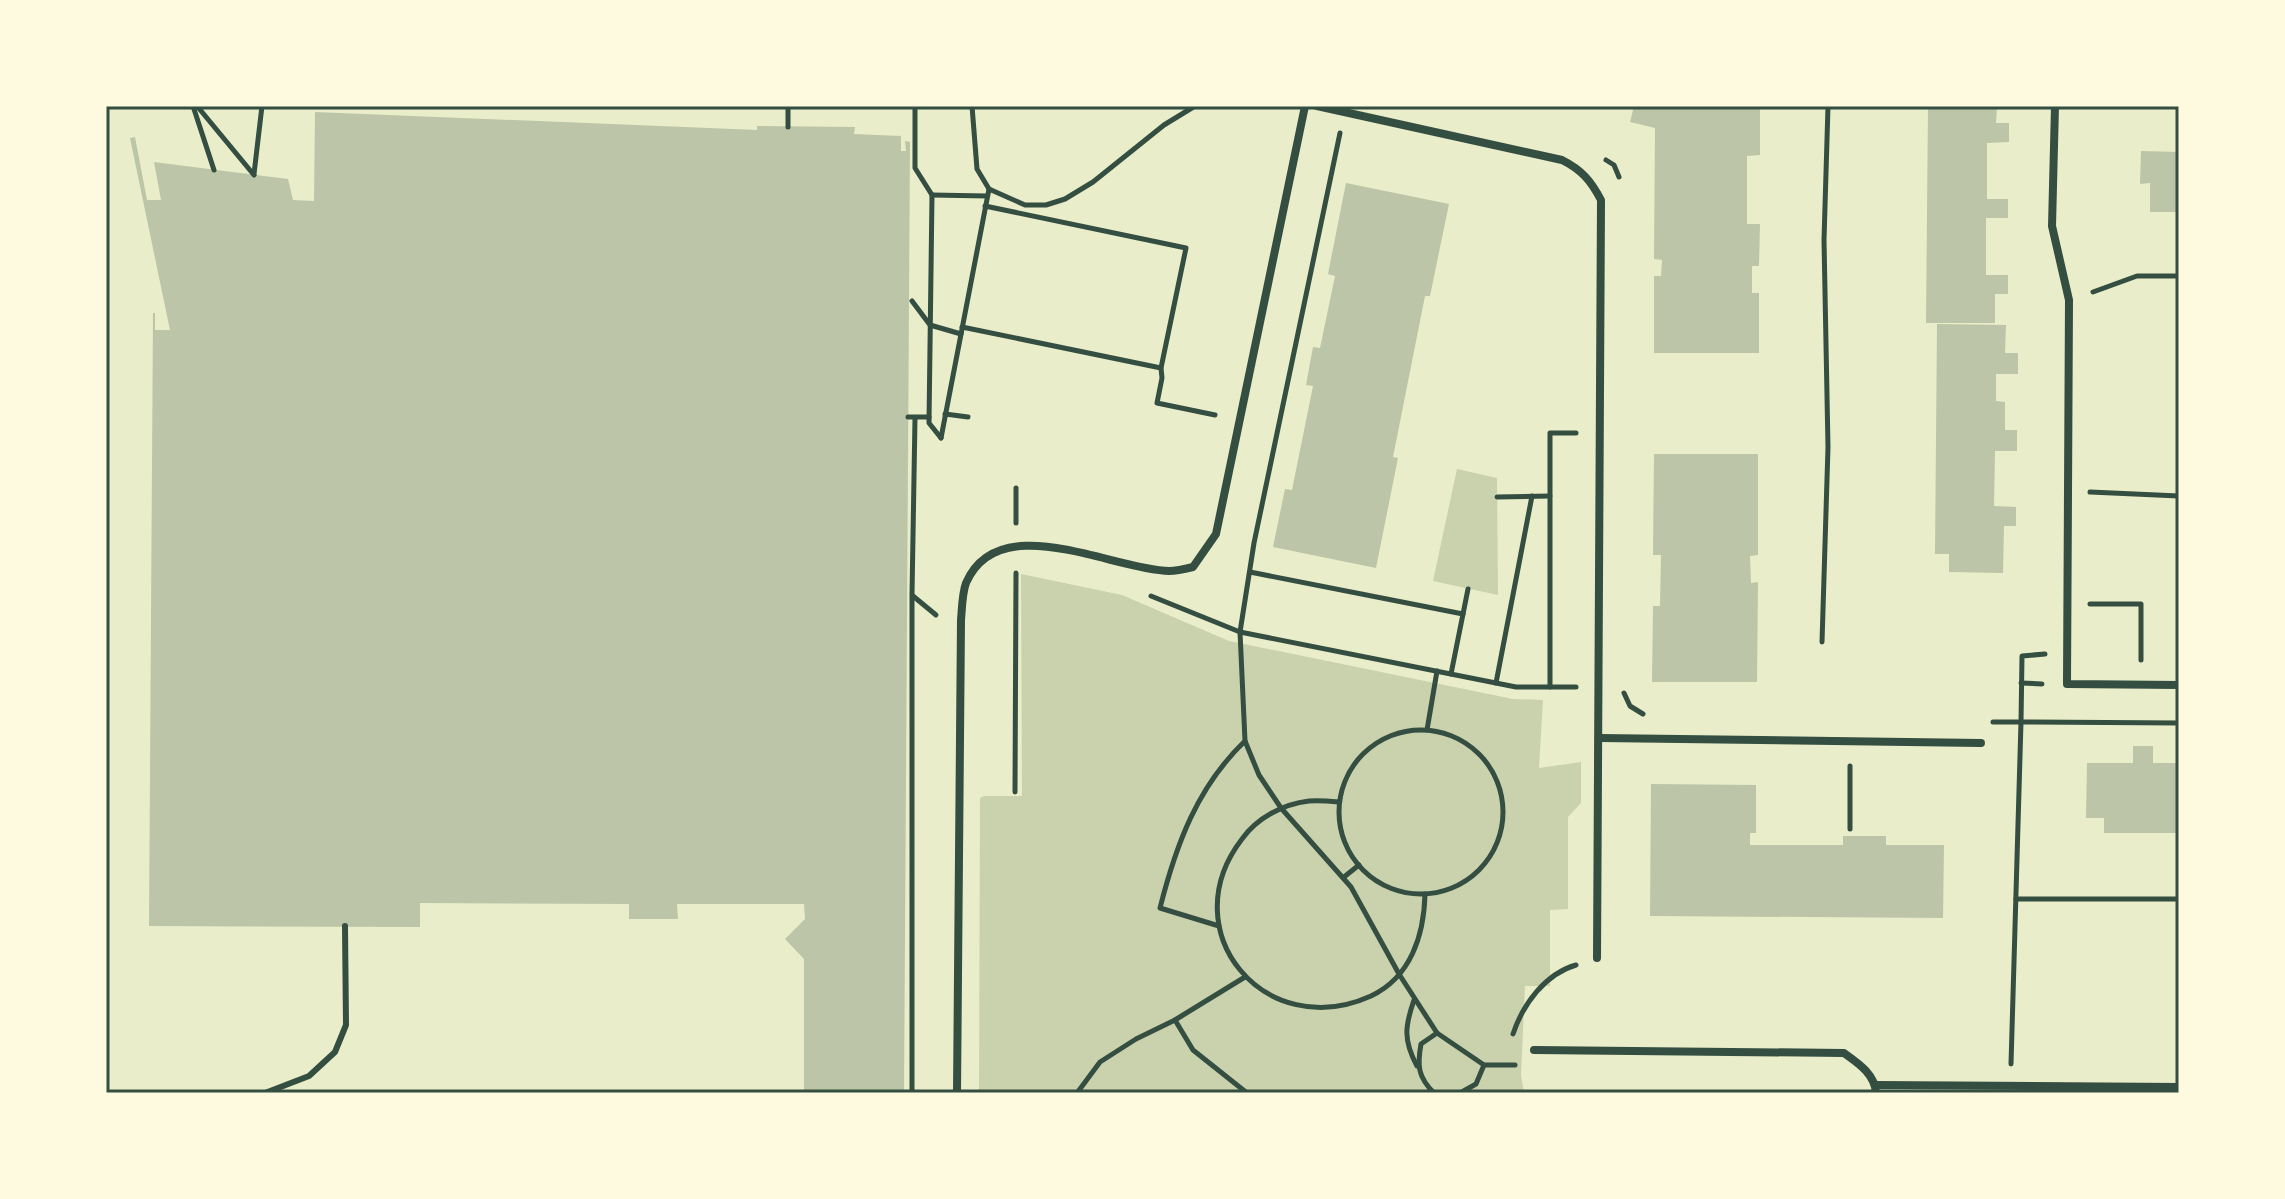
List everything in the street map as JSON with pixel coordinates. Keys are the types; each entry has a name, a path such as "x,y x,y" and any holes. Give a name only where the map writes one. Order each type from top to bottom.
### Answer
{"street":[{"path":"957,1093 961,620 966,584 985,557 1016,545 1051,548 1171,571 1193,567 1216,534 1305,106"},
{"path":"1317,106 1562,160 1579,169 1601,200 1597,958"},
{"path":"2055,106 2052,226 2069,300 2067,684 2179,685"},
{"path":"1600,738 1981,743"},
{"path":"1534,1050 1844,1053 1862,1066 1876,1089 2179,1087"}],"lane":[{"path":"265,1093 309,1076 335,1052 346,1025 345,926"}],"path":[{"path":"195,106 254,175 262,106"},
{"path":"195,106 214,170"},
{"path":"788,106 788,127"},
{"path":"915,106 915,168 932,195 929,423 941,438 988,192 977,169 972,106"},
{"path":"932,195 988,192 1025,205 1046,205 1065,199 1093,182 1164,125 1195,106"},
{"path":"1822,642 1828,447 1824,240 1828,106"},
{"path":"1344,112 1240,632 1245,741 1259,775 1281,808 1344,877 1399,974 1437,1033 1484,1065 1529,1065 1534,1050"},
{"path":"1601,156 1614,165 1623,186"},
{"path":"985,206 1186,248 1161,368 1157,403 1240,420"},
{"path":"2069,300 2137,276 2179,276"},
{"path":"912,301 930,325 1161,368"},
{"path":"945,414 968,417"},
{"path":"913,1092 912,417 929,417"},
{"path":"1145,594 1240,632 1516,687 1547,687 1550,433 1601,433"},
{"path":"2069,491 2179,496"},
{"path":"1496,683 1532,496"},
{"path":"1497,497 1550,496"},
{"path":"1250,572 1463,614"},
{"path":"1015,792 1016,583"},
{"path":"1451,674 1468,589"},
{"path":"2068,605 2141,604 2142,685"},
{"path":"2010,1086 2022,656"},
{"path":"1427,730 1437,671"},
{"path":"1621,688 1630,706 1644,715"},
{"path":"1981,743 1981,722 2179,723"},
{"path":"1427,730 1454,738 1478,753 1499,785 1503,803 1498,841 1477,872 1462,883 1425,894 1405,893 1385,886 1359,865 1344,842 1339,822 1339,802 1344,781 1354,764 1369,749 1387,737 1406,731 1427,730"},
{"path":"1219,926 1160,908 1172,860 1198,799 1226,758 1245,741"},
{"path":"1850,741 1850,829"},
{"path":"1339,802 1310,801 1281,808 1251,827 1229,856 1217,890 1219,926 1228,953 1245,977 1267,994 1281,1000 1323,1009 1351,1004 1377,993 1399,974 1415,950 1424,923 1425,894"},
{"path":"1344,877 1359,865"},
{"path":"2016,899 2179,899"},
{"path":"1511,1042 1518,1018 1535,993 1560,970 1597,958"},
{"path":"1077,1093 1100,1062 1245,977"},
{"path":"1415,999 1406,1025 1407,1041 1422,1082 1434,1093"},
{"path":"1175,1020 1193,1050 1247,1093"},
{"path":"1417,1066 1421,1044 1437,1033"},
{"path":"1503,1066 1507,1054"},
{"path":"1460,1093 1476,1084 1484,1065"}],"green space":[{"path":"1457,469 1497,478 1498,595 1433,581"},
{"path":"1021,574 1122,595 1229,641 1513,699 1543,700 1539,768 1581,762 1581,803 1568,817 1568,909 1550,910 1550,986 1525,986 1521,1075 1524,1093 979,1093 980,798 1022,796"}],"building":[{"path":"1634,106 1760,106 1760,155 1747,156 1747,224 1760,224 1759,266 1752,266 1752,293 1759,293 1759,353 1654,353 1654,276 1661,276 1662,260 1654,259 1655,128 1630,122"},
{"path":"1928,106 1997,106 1996,123 2009,123 2009,142 1987,143 1987,199 2008,199 2008,218 1986,218 1986,275 2008,275 2008,294 1995,294 1995,323 1926,323"},
{"path":"315,112 757,130 757,126 855,127 854,134 901,136 901,151 906,151 905,141 910,142 904,1093 804,1093 804,959 785,939 805,919 804,904 677,904 678,919 629,919 629,904 420,903 420,927 149,926 153,313 155,330 170,330 130,138 135,137 147,200 161,200 154,162 288,179 293,200 314,201"},
{"path":"2141,151 2179,152 2179,212 2150,212 2150,183 2140,184"},
{"path":"1346,183 1449,204 1430,296 1425,296 1393,457 1398,458 1376,568 1273,547 1285,489 1292,490 1313,386 1306,385 1313,347 1320,348 1335,276 1328,274"},
{"path":"1937,324 2006,325 2005,353 2018,353 2018,374 1996,374 1996,401 2005,402 2005,430 2017,430 2017,451 1995,451 1994,506 2016,507 2016,526 2004,526 2003,573 1949,572 1949,554 1935,554"},
{"path":"1654,454 1758,454 1758,555 1750,556 1751,583 1758,582 1757,682 1652,682 1653,606 1660,606 1661,555 1653,555"},
{"path":"2133,746 2153,746 2153,763 2179,763 2179,833 2104,833 2104,818 2086,818 2087,763 2133,763"},
{"path":"1651,784 1756,785 1756,833 1750,833 1750,845 1843,845 1843,836 1886,836 1886,845 1944,845 1943,918 1650,916"}]}
